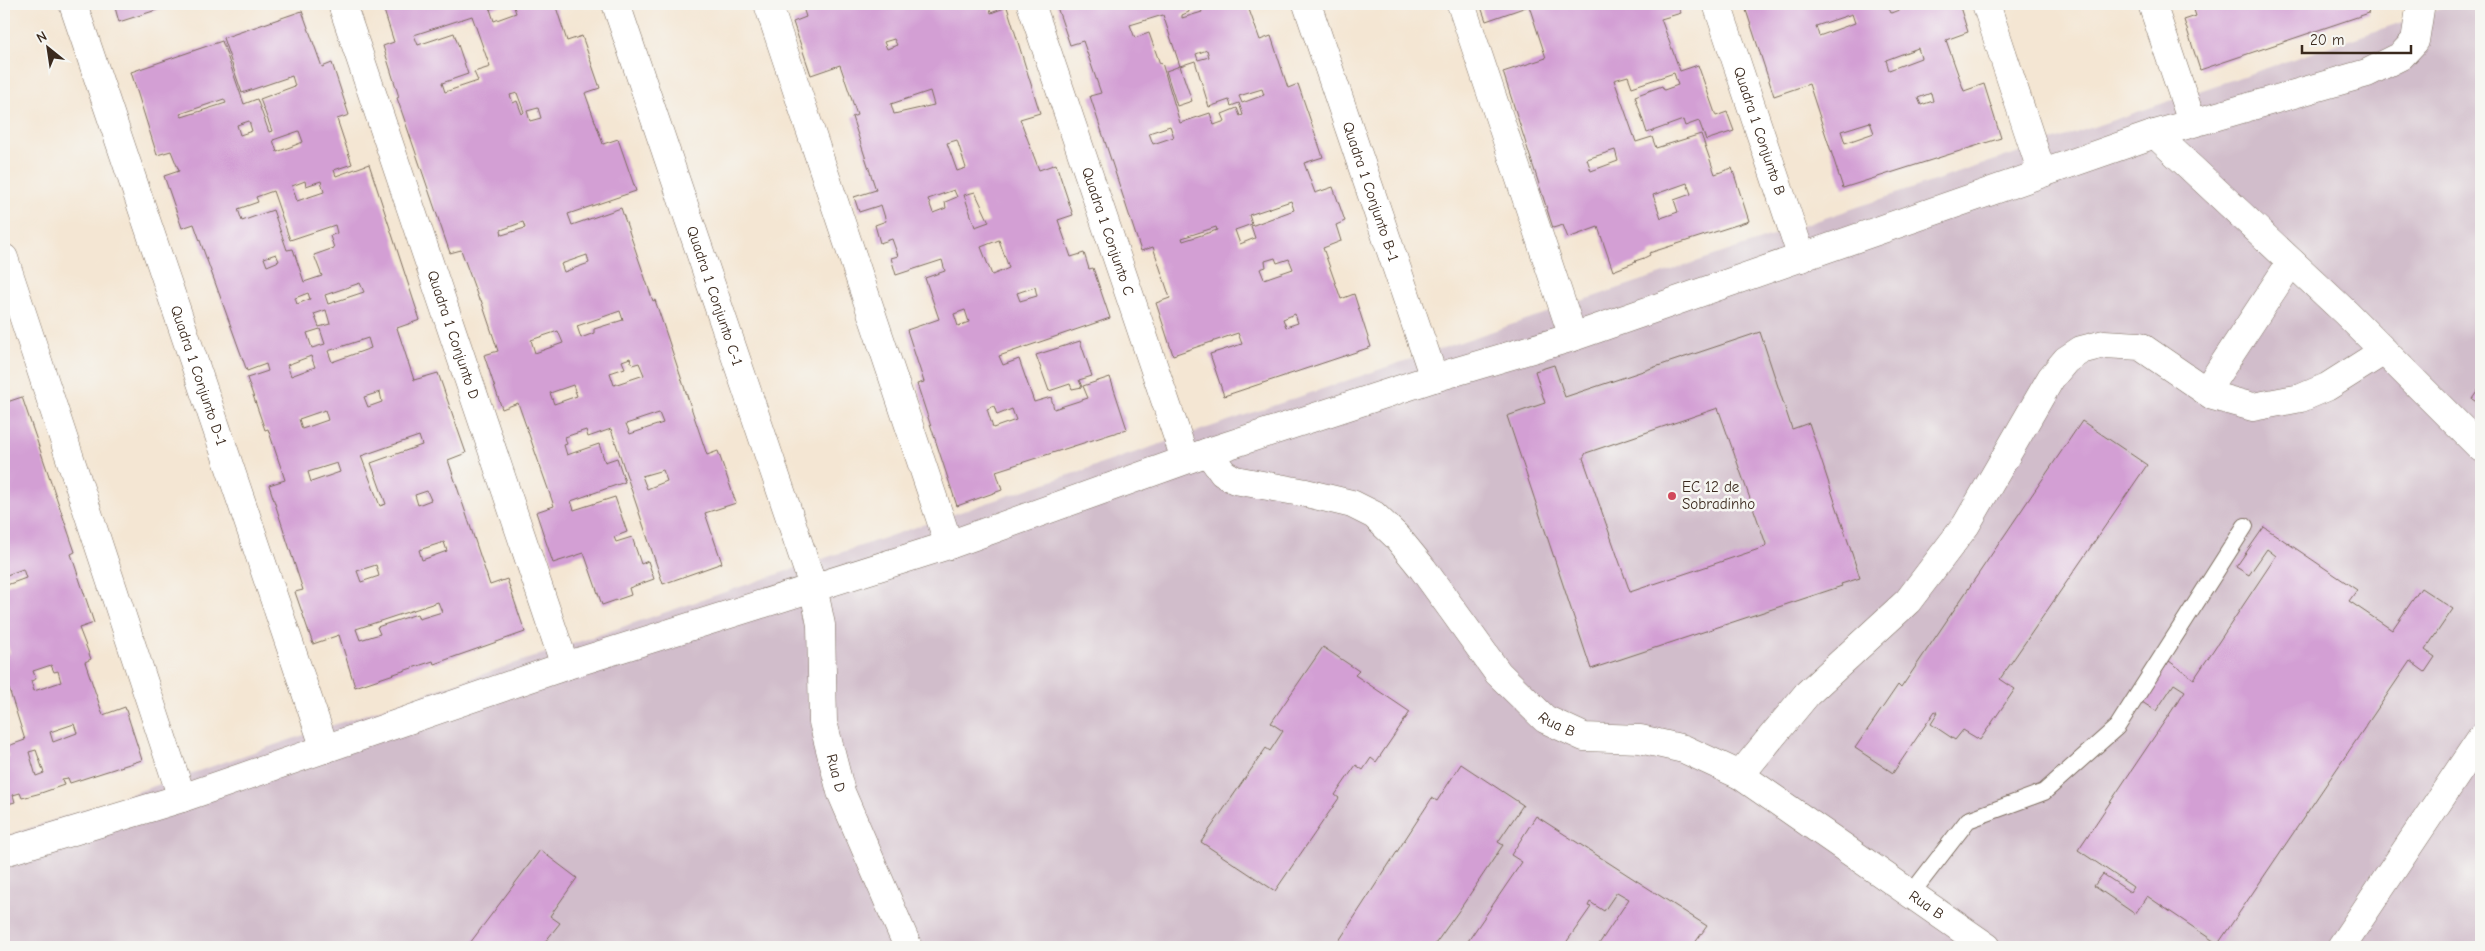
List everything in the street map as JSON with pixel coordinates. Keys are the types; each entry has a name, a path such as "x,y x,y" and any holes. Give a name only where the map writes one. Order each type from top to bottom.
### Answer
{"street":[{"name":"Quadra 1 Conjunto D-1","path":"73,4 325,749"},
{"name":"Quadra 1 Conjunto D","path":"342,4 565,666"},
{"name":"Quadra 1 Conjunto C-1","path":"616,4 813,586"},
{"path":"768,4 949,545"},
{"name":"Quadra 1 Conjunto C","path":"1031,4 1196,456"},
{"name":"Quadra 1 Conjunto B-1","path":"1307,4 1434,378"},
{"path":"1461,4 1573,337"},
{"name":"Quadra 1 Conjunto B","path":"1717,4 1802,258"},
{"path":"1986,4 2042,174"},
{"path":"2152,4 2192,122"},
{"path":"4,852 182,798 565,666 813,586 949,545 1196,456 1434,378 1573,337 2155,134 2367,73 2401,56 2415,41 2420,9 2419,4"},
{"path":"2155,134 2384,351 2481,448"},
{"path":"4,258 182,798"},
{"path":"2206,391 2291,262"},
{"path":"1740,775 1807,694 1908,600 1966,525 2051,378 2066,360 2081,350 2104,344 2140,346 2213,396 2253,407 2301,398 2326,387 2384,351"},
{"name":"Rua B","path":"1196,456 1235,480 1306,493 1352,504 1374,515 1397,537 1424,570 1498,673 1545,718 1584,737 1640,739 1684,749 1740,775 1987,947"},
{"name":"Rua D","path":"813,586 821,625 823,722 836,775 841,792 908,947"},
{"path":"2341,947 2481,738"}],"lane":[{"path":"1911,894 1968,820 2044,792 2117,727 2245,526"}],"shaded area":[{"path":"2455,4 2481,4 2481,947 4,947 4,837"}],"building":[{"path":"114,4 175,4 119,22"},
{"path":"382,4 506,4 490,9 494,21 516,13 513,4 555,4 567,41 582,36 600,88 585,93 603,144 618,139 636,191 568,214 572,225 621,208 653,301 655,300 707,455 718,451 736,503 705,513 722,563 663,584 611,429 588,437 586,430 565,437 567,444 564,445 567,455 599,444 605,462 617,458 625,482 571,501 574,510 615,497 627,532 614,537 616,542 632,537 641,564 648,561 654,579 629,588 631,595 602,605 584,553 553,563 536,512 554,506 518,403 502,409 484,355 498,351 481,300 479,300 461,250 450,253 397,98 399,97 383,46 394,42","holes":["472,16 490,67 474,72 478,81 445,92 442,83 468,74 454,33 418,45 414,35","517,93 524,112 522,114 517,101 513,103 510,95","538,108 541,118 530,121 527,111","523,222 525,228 502,235 501,230","587,255 589,263 564,272 561,264","620,311 623,320 594,329 594,333 581,338 577,326","558,331 563,343 535,353 531,340","630,358 632,365 639,363 644,375 614,385 610,373 625,368 622,361","573,385 577,396 554,404 550,393","659,413 663,423 630,434 626,424","663,470 667,481 647,489 642,476"]},
{"path":"802,4 988,4 991,13 1007,7 1040,113 1020,119 1039,170 1056,164 1073,215 1058,220 1071,257 1084,253 1089,269 1093,268 1110,318 999,356 1003,365 1019,359 1034,402 1051,397 1054,409 1088,398 1083,386 1110,377 1127,429 996,471 1002,490 957,506 917,384 924,382 907,330 939,319 925,278 945,271 942,260 896,275 891,258 898,256 892,239 880,243 875,225 886,221 881,205 859,212 854,197 876,190 852,117 857,115 840,65 811,75 793,22 806,17","holes":["894,39 897,45 887,49 884,42","930,91 934,105 894,114 891,104","957,140 966,168 957,171 947,143","954,190 957,197 945,202 946,208 933,213 928,199","975,192 989,222 975,227 964,195","999,240 1009,268 992,275 981,247","1035,287 1037,296 1020,301 1017,293","965,310 969,322 958,326 954,314","994,406 997,415 1012,409 1016,420 993,428 987,409"]},
{"path":"1056,4 1194,4 1188,6 1189,12 1182,15 1182,18 1202,12 1199,4 1247,4 1260,40 1271,36 1288,88 1298,84 1323,157 1304,163 1315,193 1333,187 1345,221 1336,225 1341,241 1323,248 1341,299 1354,294 1371,347 1224,396 1210,354 1242,344 1238,333 1173,355 1156,303 1170,298 1153,247 1141,251 1090,96 1101,93 1083,41 1070,45","holes":["1163,15 1180,66 1195,61 1209,107 1229,100 1231,106 1239,103 1243,115 1240,116 1237,108 1222,114 1225,121 1214,125 1210,113 1180,123 1162,63 1160,64 1149,33 1135,38 1130,25","1207,50 1209,57 1198,60 1196,54","1262,89 1264,95 1242,103 1239,96","1170,126 1174,137 1153,144 1149,133","1291,201 1294,210 1251,226 1255,238 1240,244 1235,230 1252,224 1249,215","1216,227 1217,230 1183,241 1182,238","1275,258 1277,263 1289,259 1293,269 1264,279 1260,269 1266,267 1265,261","1295,314 1298,323 1286,327 1283,319"]},
{"path":"1480,4 1561,4 1562,6 1568,4 1677,4 1681,13 1661,19 1680,71 1698,65 1716,116 1727,112 1734,131 1706,140 1699,121 1685,126 1683,120 1647,133 1635,96 1662,86 1664,90 1678,85 1674,73 1632,87 1628,76 1614,80 1636,142 1652,137 1656,148 1701,134 1715,174 1732,168 1749,221 1649,253 1650,255 1636,262 1613,271 1598,227 1568,238 1563,225 1553,228 1503,72 1546,58 1529,6 1486,21","holes":["1615,150 1618,161 1591,171 1587,159","1687,183 1691,194 1674,200 1678,212 1661,218 1653,195"]},
{"path":"1744,4 1887,4 1891,13 1914,4 1959,4 1968,32 1946,40 1964,91 1984,84 2001,138 1843,188 1809,84 1774,96","holes":["1852,14 1855,23 1819,36 1816,26","1918,48 1921,58 1889,70 1886,60","1931,93 1933,101 1921,105 1918,98","1870,122 1874,133 1845,143 1841,131"]},
{"path":"2192,4 2366,4 2369,13 2200,70 2184,20 2196,16"},
{"path":"302,11 322,67 332,63 349,115 337,119 352,164 334,170 336,176 369,164 420,320 397,328 414,380 438,373 466,453 448,460 490,585 507,579 525,632 434,664 433,661 355,687 339,635 313,644 295,592 303,590 269,485 285,480 268,429 265,430 247,378 268,371 266,364 247,371 194,224 182,228 164,176 179,171 171,151 157,155 131,72 222,41 244,104 257,99 269,132 272,131 260,99 295,86 292,76 242,93 223,38","holes":["224,99 226,103 182,117 180,114","249,121 252,131 240,135 237,125","299,131 303,142 277,152 273,140","305,181 306,186 321,181 324,192 297,201 292,186","273,191 290,240 335,225 337,233 330,236 334,248 314,255 322,276 304,282 293,249 287,250 273,210 242,221 238,209 258,202 256,197","276,254 279,261 267,266 264,258","360,283 364,292 328,304 325,295","308,293 310,299 297,304 295,298","326,310 330,324 319,327 314,314","320,329 325,344 312,348 307,333","368,338 371,348 332,362 328,351","311,356 315,367 291,376 287,365","380,392 382,402 368,407 364,397","325,410 328,420 302,429 299,419","419,436 422,445 371,463 386,504 380,506 361,456","337,463 340,472 311,482 308,472","427,491 431,500 418,505 415,495","444,542 447,551 422,560 419,550","376,565 379,576 361,582 357,571","438,602 442,612 419,619 417,614 377,627 380,634 360,640 356,629"]},
{"path":"1180,66 1192,101 1177,106 1166,71"},
{"path":"1760,332 1792,429 1809,423 1860,578 1841,584 1842,586 1591,669 1507,416 1545,403 1535,371 1554,365 1565,397","holes":["1718,408 1766,544 1765,547 1630,592 1583,458 1586,453"]},
{"path":"1080,341 1092,376 1079,380 1082,387 1072,389 1070,384 1049,391 1036,355"},
{"path":"2481,386 2481,405 2472,399"},
{"path":"22,397 75,552 71,554 94,623 79,628 91,659 85,662 103,715 125,707 142,760 70,783 68,778 62,779 64,785 22,798 20,793 13,795 15,802 4,805 4,759 9,757 4,747 4,733 8,746 25,740 9,689 4,691 4,655 10,653 4,633 4,586 26,578 23,569 4,576 4,403","holes":["51,665 54,672 58,671 61,682 34,691 31,681 36,679 33,671","74,724 77,733 53,742 50,732","36,750 44,773 36,776 29,752"]},
{"path":"2082,421 2147,465 2000,679 2015,689 1980,740 1963,730 1955,740 1931,724 1938,713 1935,711 1893,773 1855,748 1898,685 1901,688"},
{"path":"2264,527 2357,590 2349,601 2392,630 2421,588 2453,609 2425,650 2435,657 2425,672 2410,661 2218,944 2147,896 2135,914 2094,886 2103,874 2130,892 2133,887 2078,850 2185,691 2174,684 2156,711 2142,702 2169,661 2194,679 2276,556 2267,549 2249,575 2236,567"},
{"path":"1323,647 1359,671 1355,675 1410,712 1376,762 1371,758 1363,770 1356,765 1335,795 1339,798 1275,891 1201,842 1266,748 1270,751 1283,731 1271,723"},
{"path":"1461,764 1523,805 1498,842 1503,845 1458,912 1433,947 1335,947 1432,798 1437,801"},
{"path":"1536,816 1707,926 1692,947 1597,947 1629,899 1617,892 1604,911 1590,902 1588,906 1591,907 1563,947 1464,947 1522,862 1511,855"},
{"path":"540,850 577,878 550,916 560,923 541,947 467,947"}],"place":[{"name":"EC 12 de Sobradinho","path":"1672,496"}]}
